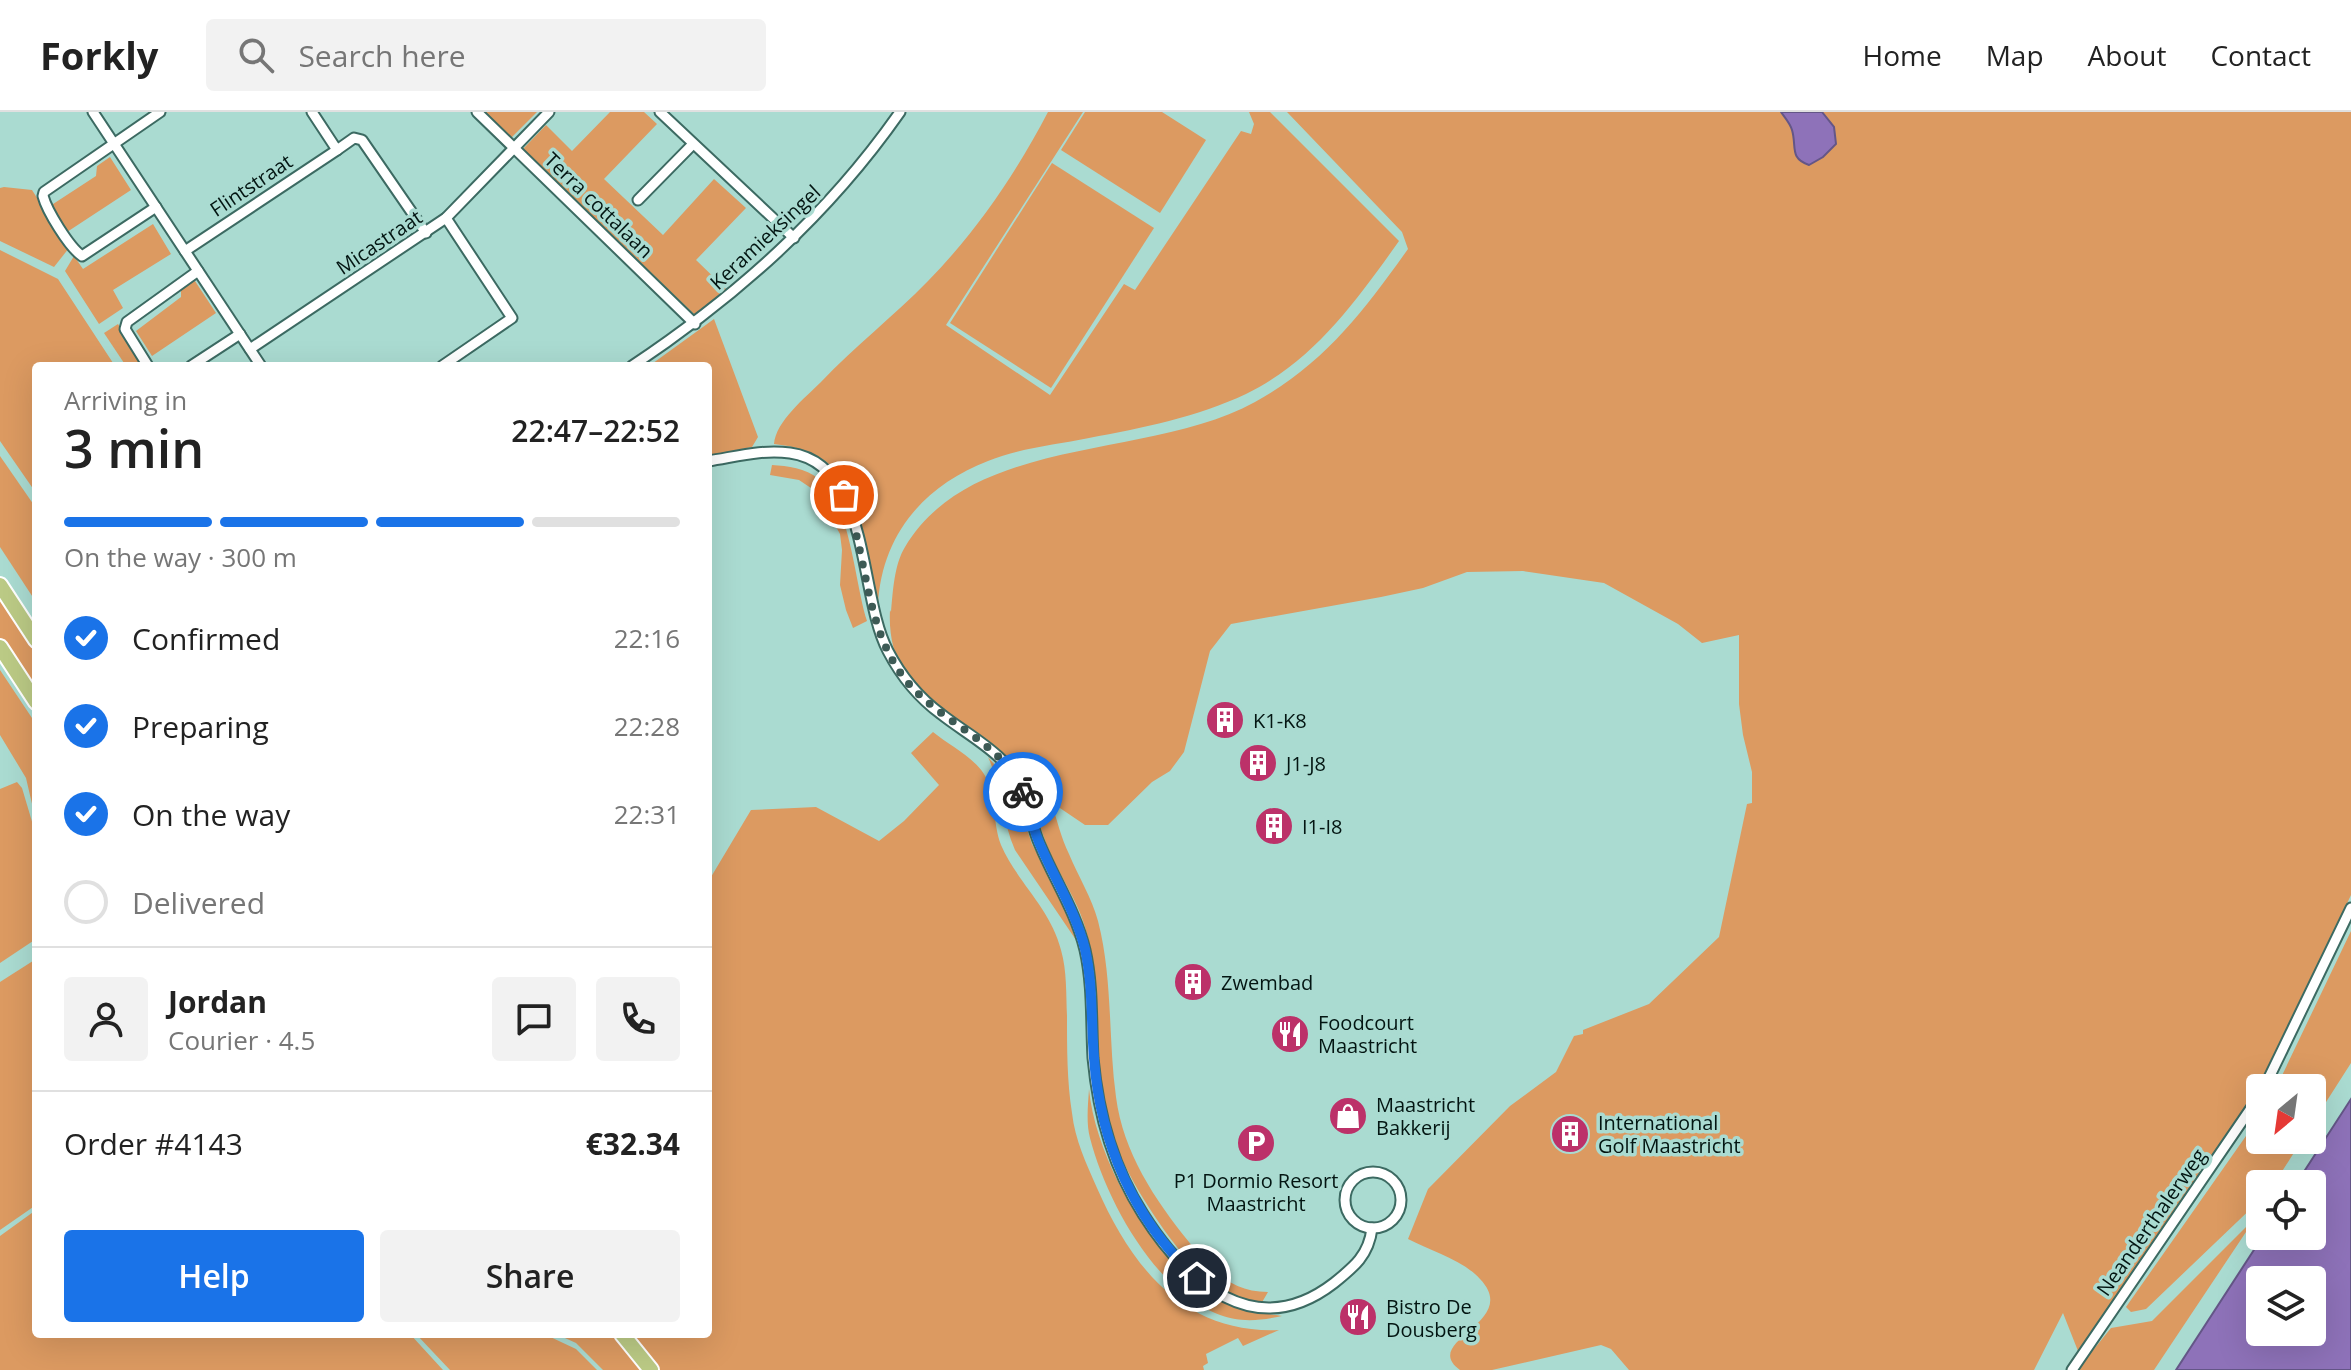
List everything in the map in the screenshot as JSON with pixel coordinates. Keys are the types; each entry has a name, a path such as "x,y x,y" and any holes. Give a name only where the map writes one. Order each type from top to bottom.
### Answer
{"main road":[{"path":"0,585 32,634"},
{"path":"0,647 32,696"},
{"path":"625,1338 651,1370"}],"street":[{"path":"93,112 258,362"},
{"path":"156,207 82,256 43,200 44,192 160,112"},
{"path":"312,112 337,150 354,138 362,140 426,233"},
{"name":"Terra cottalaan","path":"477,112 695,324"},
{"name":"Micastraat","path":"250,349 446,218 549,112"},
{"path":"660,112 794,238"},
{"name":"Keramieksingel","path":"638,362 695,324 794,238 838,192 896,114"},
{"path":"638,200 693,144"},
{"name":"Flintstraat","path":"185,251 337,150"},
{"path":"446,218 512,315 510,321 448,362"},
{"path":"146,362 125,329 127,322 198,271"},
{"path":"197,362 240,334"},
{"path":"712,460 763,452 787,452 812,460 834,477 848,506 859,542 874,617 897,667 930,705 993,751 1020,784 1035,833 1071,907 1086,953 1097,1092 1109,1142 1138,1205 1168,1248 1204,1284 1230,1301 1255,1308 1285,1307 1329,1287 1356,1267 1370,1240 1372,1228"},
{"path":"2271,1074 2351,908"},
{"name":"Neanderthalerweg","path":"2072,1370 2246,1115"},
{"path":"1372,1172 1389,1177 1401,1198 1392,1221 1372,1228 1354,1220 1345,1205 1345,1196 1351,1183 1363,1173 1372,1172"}],"shaded area":[{"path":"485,112 537,112 511,138"},
{"path":"610,112 644,112 657,124 604,179 663,235 714,179 746,208 696,260 726,289 695,315 523,149 546,125 572,151"},
{"path":"1048,112 1083,112 946,325 1050,395 1124,284 1135,290 1241,131 1251,134 1254,124 1249,112 1270,112 1399,241 1350,307 1313,347 1293,364 1246,394 1169,421 1000,457 944,484 925,499 897,536 887,557 878,606 856,502 850,489 824,460 801,449 774,444 776,435 800,403 915,294 963,242 1009,179"},
{"path":"1085,112 1162,112 1206,140 1160,213 1061,150"},
{"path":"1287,112 2351,112 2351,895 2265,1074 2246,1074 2246,1107 2078,1351 2063,1313 2034,1370 1629,1370 1611,1349 1601,1345 1492,1370 1460,1370 1451,1359 1452,1349 1489,1308 1490,1294 1480,1279 1465,1266 1408,1239 1428,1189 1510,1106 1556,1072 1574,1036 1649,1004 1719,937 1747,804 1752,803 1752,772 1739,704 1739,635 1702,643 1678,624 1604,583 1523,571 1467,572 1423,588 1231,624 1210,651 1184,752 1170,771 1152,782 1108,825 1085,825 1051,802 1064,842 1098,921 1106,965 1116,1097 1133,1156 1164,1209 1197,1252 1233,1284 1268,1292 1261,1304 1233,1294 1209,1280 1179,1250 1149,1207 1121,1157 1108,1122 1101,1078 1095,978 1086,929 1077,906 1048,849 1019,773 1001,752 918,688 902,668 892,643 890,610 896,570 905,547 935,511 973,485 1018,467 1066,454 1213,420 1255,402 1280,387 1322,353 1375,294 1408,249 1402,232"},
{"path":"1781,112 1822,112 1834,127 1836,144 1809,165 1803,162 1796,155 1791,127"},
{"path":"110,157 131,190 67,232 50,206 96,176 97,166"},
{"path":"1052,163 1154,228 1051,388 950,323"},
{"path":"0,188 32,190 69,248 54,267 0,241"},
{"path":"153,224 171,254 113,290 123,308 99,324 65,271 74,256 83,269"},
{"path":"0,250 58,279 112,362 32,362 32,487 0,441"},
{"path":"193,278 216,313 152,356 136,331 181,297 181,287"},
{"path":"714,319 758,437 752,447 712,455 712,362 655,362"},
{"path":"118,324 142,362 123,362 104,333"},
{"path":"0,456 32,502 32,596 0,547"},
{"path":"772,465 808,472 829,490 845,524 867,621 853,628 846,610 840,585 840,534 829,514 814,490 799,480 770,475"},
{"path":"0,591 32,640 32,685 0,641"},
{"path":"0,670 32,718 32,804 26,778 0,735"},
{"path":"933,732 984,774 991,791 1001,845 1056,935 1065,974 1068,1077 1073,1123 1085,1160 1127,1244 1145,1269 1189,1308 1216,1321 1246,1328 1279,1330 1243,1346 1238,1338 1206,1354 1208,1363 1203,1366 1204,1370 660,1370 633,1338 712,1338 712,875 751,810 816,807 879,841 904,821 939,785 911,753"},
{"path":"988,757 1015,794 1032,844 1060,896 1076,940 1015,850"},
{"path":"17,782 22,788 32,822 32,942 0,963 0,789"},
{"path":"2351,931 2351,1063 2326,1102 2326,1074 2283,1074"},
{"path":"32,962 32,1208 0,1230 0,982"},
{"path":"1089,1089 1104,1150 1118,1181 1135,1212 1178,1267 1228,1304 1247,1311 1282,1316 1248,1320 1215,1313 1193,1301 1153,1263 1120,1214 1097,1162 1088,1126"},
{"path":"2351,1099 2351,1370 2176,1370 2254,1250 2326,1250 2326,1170 2305,1170 2315,1154 2326,1154 2326,1138"},
{"path":"2246,1136 2246,1154 2293,1154 2283,1170 2246,1170 2246,1213 2146,1309 2131,1312 2126,1307"},
{"path":"32,1213 32,1338 414,1338 443,1370 0,1370 0,1236"},
{"path":"2246,1227 2246,1232 2154,1370 2077,1370 2111,1328 2152,1321"},
{"path":"420,1338 553,1338 576,1349 597,1370 450,1370"},
{"path":"565,1338 618,1338 644,1370 603,1370 576,1343"}],"way so far":[{"path":"844,495 862,554 874,617 897,667 930,705 993,751 1014,775 1023,792"}],"place":[{"name":"K1-K8","path":"1225,720"},
{"name":"J1-J8","path":"1258,763"},
{"name":"I1-I8","path":"1274,826"},
{"name":"Zwembad","path":"1193,982"},
{"name":"Foodcourt Maastricht","path":"1290,1034"},
{"name":"Maastricht Bakkerij","path":"1348,1116"},
{"name":"International Golf Maastricht","path":"1570,1134"},
{"name":"P1 Dormio Resort Maastricht","path":"1256,1143"},
{"name":"Bistro De Dousberg","path":"1358,1317"}],"route":[{"path":"1023,792 1035,833 1071,907 1086,953 1097,1092 1116,1162 1143,1214 1168,1248 1197,1278"}]}
